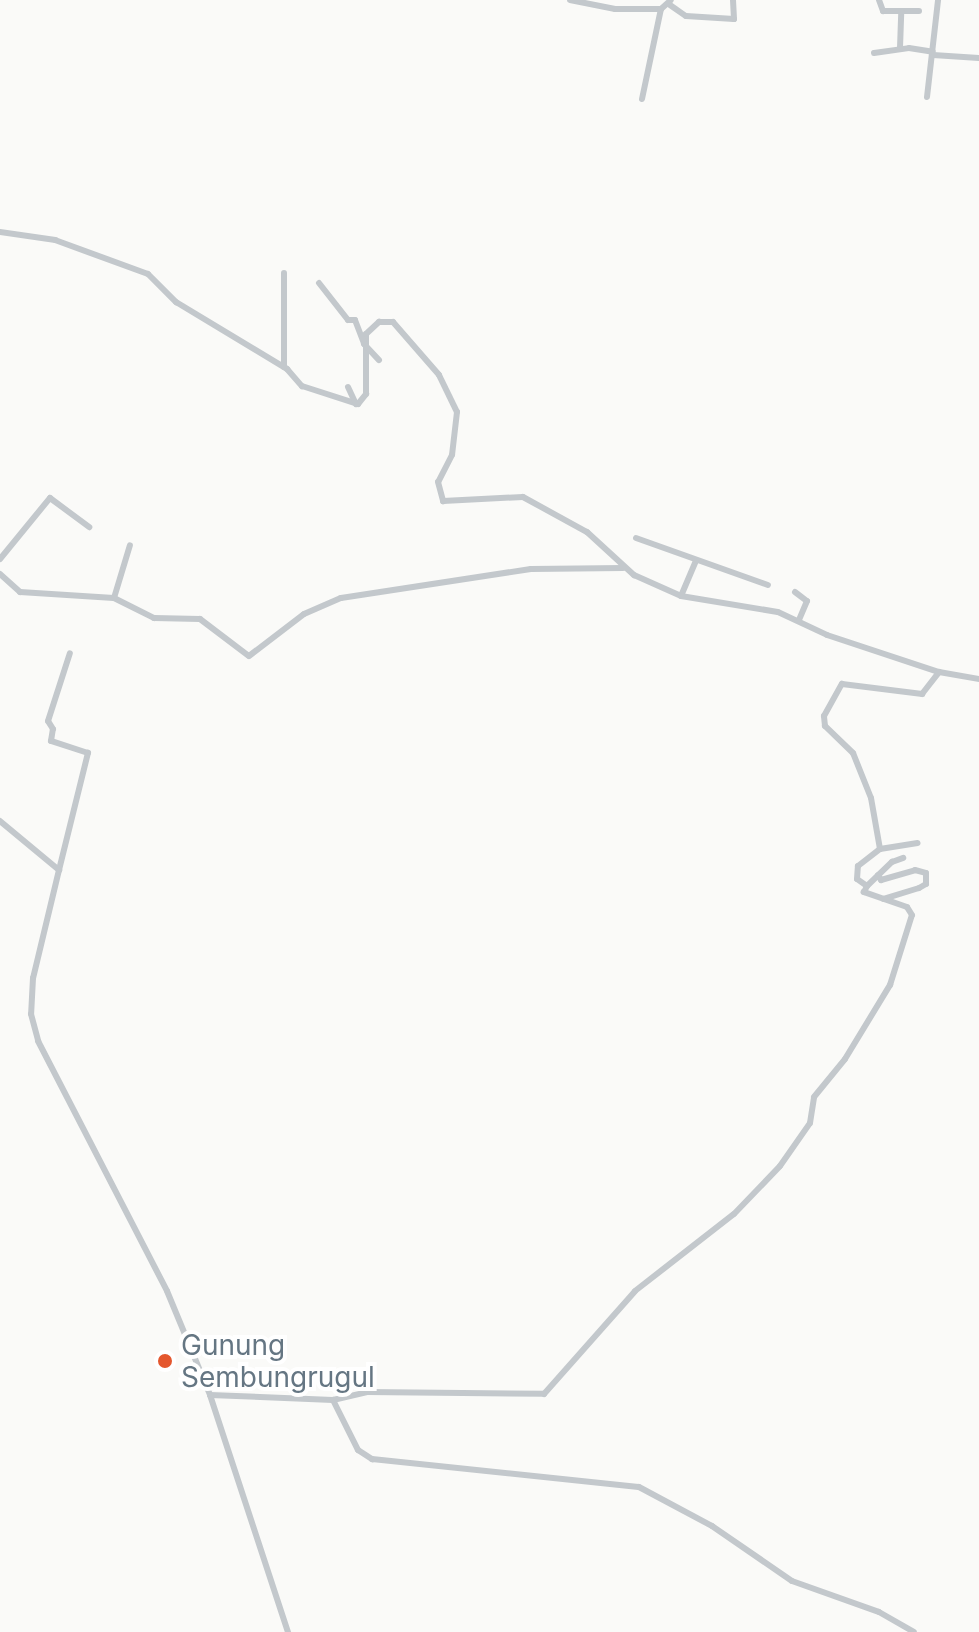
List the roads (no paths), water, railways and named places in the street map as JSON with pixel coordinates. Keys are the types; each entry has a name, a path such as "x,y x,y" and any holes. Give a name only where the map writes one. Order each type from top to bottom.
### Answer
{"street":[{"path":"570,0 623,9 661,9 671,2 686,16 734,19 733,0"},
{"path":"623,9 625,0"},
{"path":"879,0 883,11 919,11"},
{"path":"927,97 938,0"},
{"path":"642,99 661,9"},
{"path":"900,48 901,12"},
{"path":"874,53 900,48 979,58"},
{"path":"0,232 55,240 148,274 176,302 284,367 306,389 356,404"},
{"path":"284,273 284,367"},
{"path":"319,283 348,320 355,320 364,344 379,360"},
{"path":"356,404 365,397 364,344 368,330 379,322 398,325 423,362 439,375 457,412 452,455 438,482 440,499 466,502 492,495 523,497 587,532 623,568 681,596 799,620 827,635 939,672 979,679"},
{"path":"348,387 356,404"},
{"path":"0,559 50,498 89,527"},
{"path":"636,538 768,585"},
{"path":"114,598 130,545"},
{"path":"681,596 696,561"},
{"path":"0,574 20,592 114,598 154,618 206,622 236,651 249,656 304,614 341,598 531,569 623,568"},
{"path":"795,592 807,601 799,620"},
{"path":"70,653 48,721 54,730 51,741 88,753 33,978 31,1014 38,1041 151,1257 210,1395 288,1632"},
{"path":"880,849 868,786 849,746 827,730 824,716 842,684 922,694 939,672"},
{"path":"0,821 59,870"},
{"path":"867,886 856,872 880,849 918,843"},
{"path":"210,1395 333,1400 367,1392 535,1396 547,1392 635,1291 765,1184 810,1123 814,1097 845,1059 897,966 913,911 864,892 878,875 903,858"},
{"path":"878,875 881,880 915,870 926,873 926,884 882,900"},
{"path":"333,1400 366,1458 639,1487 712,1526 792,1581 879,1612 914,1632"}],"place":[{"name":"Gunung Sembungrugul","path":"165,1361"}]}
